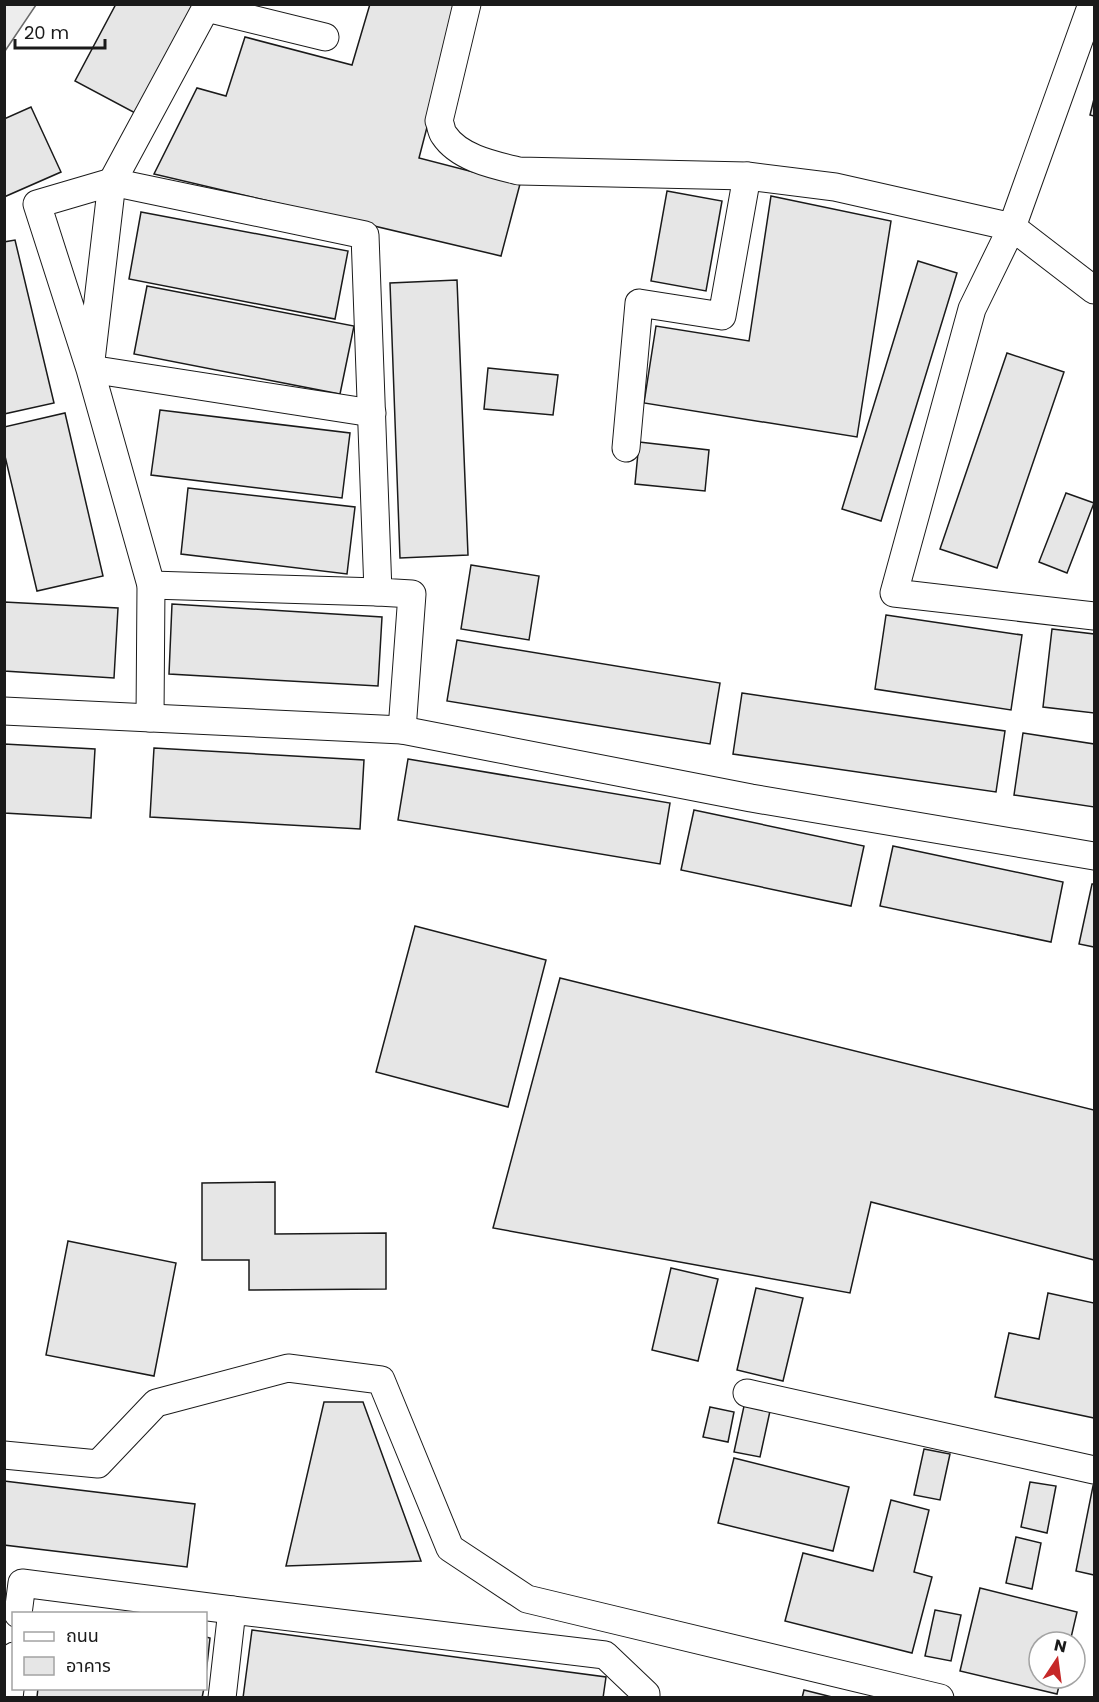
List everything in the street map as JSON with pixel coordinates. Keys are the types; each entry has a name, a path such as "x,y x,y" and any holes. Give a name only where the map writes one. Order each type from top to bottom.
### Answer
{"street":[{"path":"467,4 439,121 443,134 464,154 489,164 519,171 747,176 835,187 1012,227 1095,290"},
{"path":"1092,4 1012,227 972,309 894,593 1095,616"},
{"path":"90,369 112,182 207,6 325,38"},
{"path":"626,448 639,303 723,316 747,176"},
{"path":"150,718 151,585 90,369 38,204 112,182 365,235 378,592"},
{"path":"90,369 372,413"},
{"path":"151,585 411,594 402,730"},
{"path":"4,711 402,730 751,798 1095,856"},
{"path":"4,1455 99,1464 156,1403 288,1368 381,1380 450,1548 527,1599 940,1698"},
{"path":"747,1393 1095,1470"},
{"path":"18,1612 22,1583 605,1655 649,1696"},
{"path":"222,1698 232,1610"},
{"path":"9,1698 12,1673"}],"shaded area":[{"path":"4,5 36,5 5,51"}],"building":[{"path":"116,4 196,4 137,114 75,81"},
{"path":"370,4 459,4 419,158 520,184 501,256 154,174 197,88 226,96 245,37 352,65"},
{"path":"1094,99 1094,116 1090,115"},
{"path":"31,107 61,172 4,197 4,119"},
{"path":"667,191 722,201 706,291 651,281"},
{"path":"771,196 891,221 857,437 644,403 656,326 749,341"},
{"path":"141,212 348,251 335,319 129,279"},
{"path":"15,240 54,403 4,414 4,242"},
{"path":"918,261 957,273 881,521 842,509"},
{"path":"457,280 468,555 400,558 390,283"},
{"path":"147,286 354,326 340,394 134,354"},
{"path":"1007,353 1064,372 997,568 940,549"},
{"path":"488,368 558,375 553,415 484,409"},
{"path":"160,410 350,433 342,498 151,475"},
{"path":"65,413 103,576 37,591 4,452 4,427"},
{"path":"639,442 709,450 705,491 635,484"},
{"path":"188,488 355,507 347,574 181,554"},
{"path":"1066,493 1094,503 1067,573 1039,562"},
{"path":"471,565 539,576 529,640 461,629"},
{"path":"4,602 118,608 114,678 4,671"},
{"path":"172,604 382,617 378,686 169,674"},
{"path":"886,615 1022,635 1011,710 875,689"},
{"path":"1052,629 1094,634 1094,713 1043,707"},
{"path":"457,640 720,683 710,744 447,701"},
{"path":"742,693 1005,731 996,792 733,754"},
{"path":"1023,733 1094,744 1094,807 1014,795"},
{"path":"4,744 95,749 91,818 4,813"},
{"path":"154,748 364,760 360,829 150,817"},
{"path":"408,759 670,803 660,864 398,820"},
{"path":"694,810 864,846 851,906 681,870"},
{"path":"893,846 1063,882 1051,942 880,906"},
{"path":"1092,884 1094,884 1094,947 1079,944"},
{"path":"415,926 546,960 508,1107 376,1072"},
{"path":"560,978 1094,1110 1094,1260 871,1202 850,1293 493,1228"},
{"path":"275,1182 275,1234 386,1233 386,1289 249,1290 249,1260 202,1260 202,1183"},
{"path":"68,1241 176,1263 154,1376 46,1355"},
{"path":"671,1268 718,1279 698,1361 652,1350"},
{"path":"756,1288 803,1298 783,1381 737,1370"},
{"path":"1048,1293 1094,1303 1094,1418 995,1397 1009,1333 1039,1339"},
{"path":"324,1402 363,1402 421,1561 286,1566"},
{"path":"744,1406 770,1411 760,1457 734,1452"},
{"path":"710,1407 734,1412 728,1442 703,1437"},
{"path":"924,1449 950,1454 940,1500 914,1495"},
{"path":"734,1458 849,1487 833,1551 718,1523"},
{"path":"4,1481 195,1504 187,1567 4,1545"},
{"path":"1030,1482 1056,1486 1047,1533 1021,1527"},
{"path":"1094,1487 1094,1575 1076,1571"},
{"path":"891,1500 929,1510 914,1572 932,1577 912,1653 785,1621 803,1553 873,1571"},
{"path":"1016,1537 1041,1543 1032,1589 1006,1583"},
{"path":"980,1588 1077,1612 1073,1630 1027,1630 1027,1687 960,1671"},
{"path":"935,1610 961,1615 951,1661 925,1656"},
{"path":"252,1630 606,1677 603,1698 243,1698"},
{"path":"207,1637 210,1638 207,1665"},
{"path":"38,1690 204,1690 202,1698 37,1697"},
{"path":"804,1690 836,1698 802,1698"},
{"path":"1040,1690 1058,1690 1057,1694"}]}
